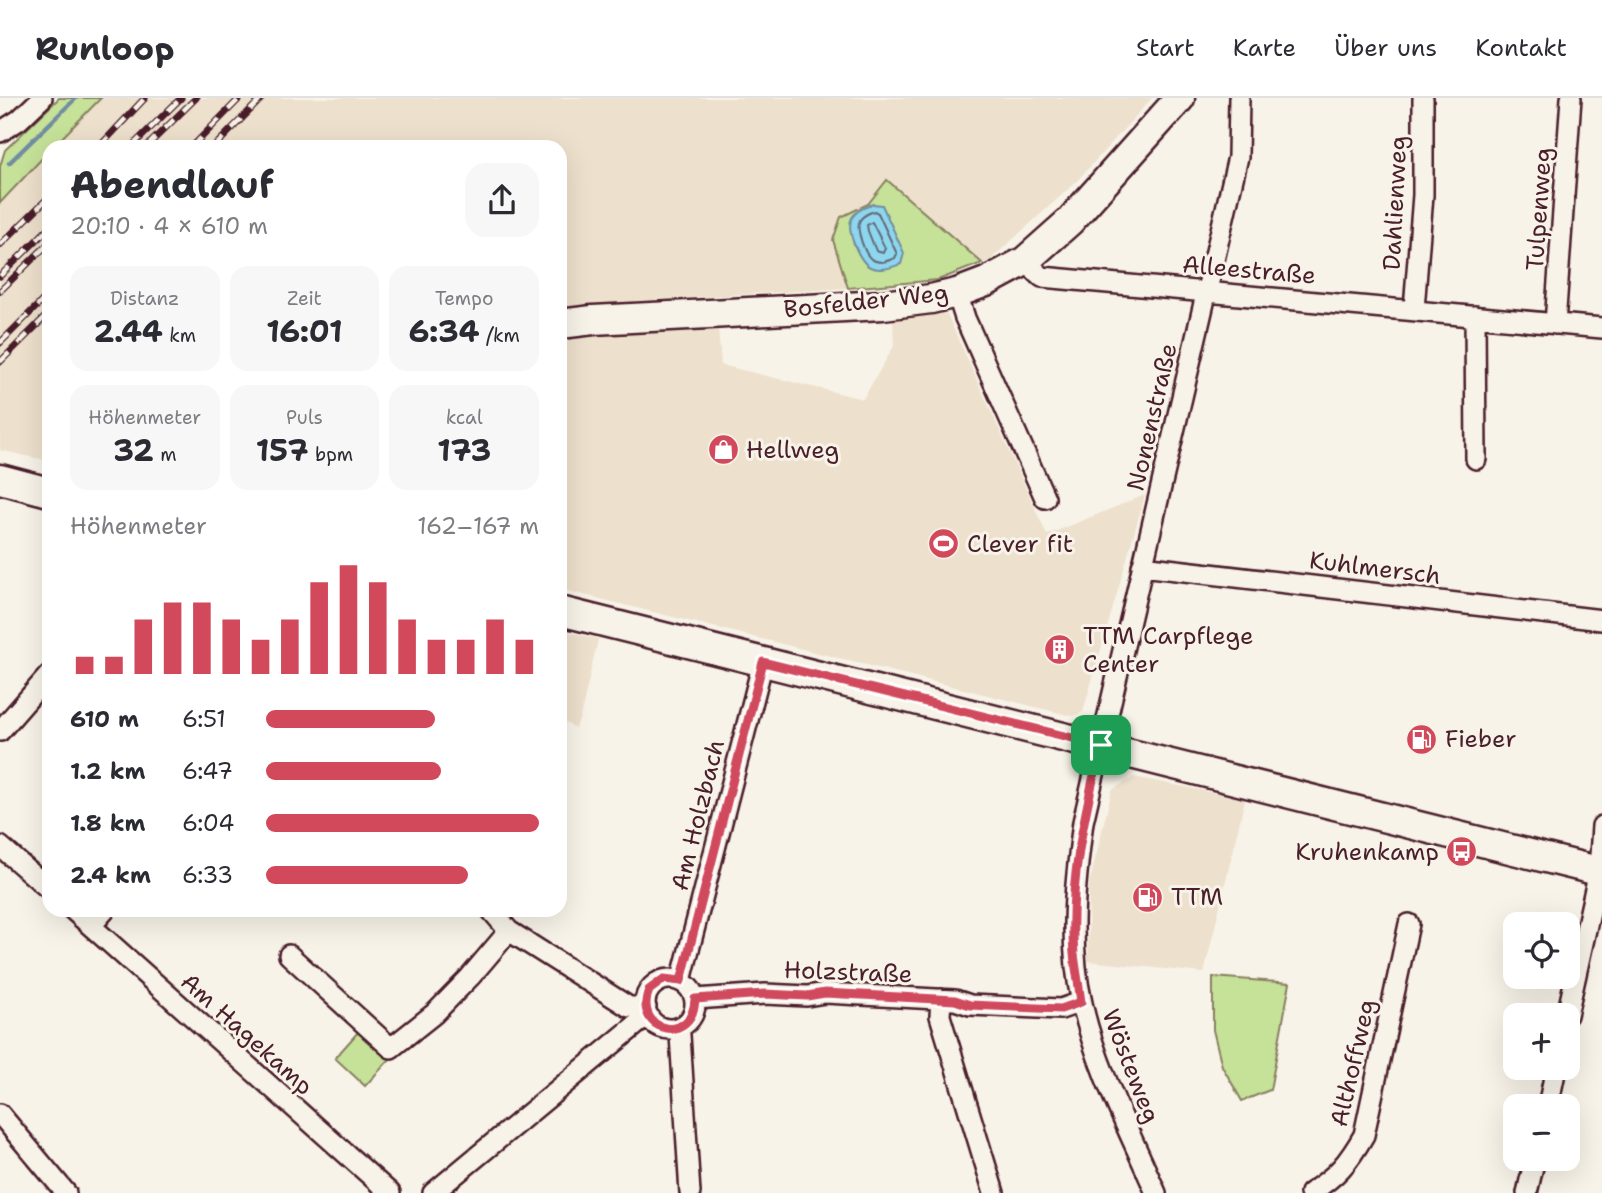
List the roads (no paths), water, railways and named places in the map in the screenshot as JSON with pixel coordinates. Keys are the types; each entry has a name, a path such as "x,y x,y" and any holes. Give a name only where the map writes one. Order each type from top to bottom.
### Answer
{"main road":[{"name":"Bosfelder Weg","path":"567,323 883,305 957,293 986,282 1025,261 1070,221 1180,98"},
{"path":"0,467 42,476"},
{"path":"0,480 42,490"},
{"path":"567,613 1600,871"}],"street":[{"path":"0,132 19,120 43,98"},
{"name":"Nonenstraße","path":"1101,745 1238,157 1239,98"},
{"name":"Dahlienweg","path":"1414,309 1423,195 1423,98"},
{"name":"Tulpenweg","path":"1555,324 1571,98"},
{"name":"Alleestraße","path":"1025,261 1042,277 1602,328"},
{"path":"957,293 965,318 1045,498"},
{"path":"1475,316 1476,459"},
{"name":"Kuhlmersch","path":"1142,566 1602,620"},
{"name":"Am Holzbach","path":"681,981 763,662"},
{"path":"0,732 42,683"},
{"name":"Wösteweg","path":"1101,745 1083,822 1073,919 1074,954 1081,1002 1094,1045 1156,1193"},
{"path":"1570,1003 1600,871 1602,826"},
{"path":"0,846 42,883"},
{"name":"Am Hagekamp","path":"81,917 390,1193"},
{"path":"91,926 99,917"},
{"path":"433,1193 647,1011 649,990 656,983 664,979 681,981 691,988 695,1011 688,1022 677,1028 661,1027 647,1011 629,1007 509,931 497,917"},
{"name":"Althoffweg","path":"1310,1193 1332,1180 1349,1161 1364,1135 1409,924"},
{"path":"289,956 391,1048 435,1013 509,931"},
{"name":"Holzstraße","path":"695,999 765,994 807,996 825,993 955,1000 970,1005 1061,1009 1081,1002"},
{"path":"941,999 940,1016 995,1193"},
{"path":"677,1028 680,1035 690,1193"},
{"path":"2,1121 66,1193"},
{"path":"1527,1193 1532,1171"}],"water":[{"path":"873,204 882,205 904,253 901,264 884,269 873,268 868,266 856,248 851,233 851,220 858,212"}],"waterway":[{"path":"9,163 76,98"}],"railway":[{"path":"106,140 145,98"},
{"path":"138,140 181,98"},
{"path":"153,140 196,98"},
{"path":"199,140 240,98"},
{"path":"221,140 262,98"},
{"path":"0,245 42,204"},
{"path":"0,276 42,235"},
{"path":"0,291 42,250"},
{"path":"0,343 42,301"},
{"path":"0,362 42,320"}],"place":[{"name":"Hellweg","path":"723,450"},
{"name":"Clever fit","path":"944,544"},
{"name":"TTM Carpflege Center","path":"1060,650"},
{"name":"Fieber","path":"1422,739"},
{"name":"Kruhenkamp","path":"1462,852"},
{"name":"TTM","path":"1148,897"}]}
